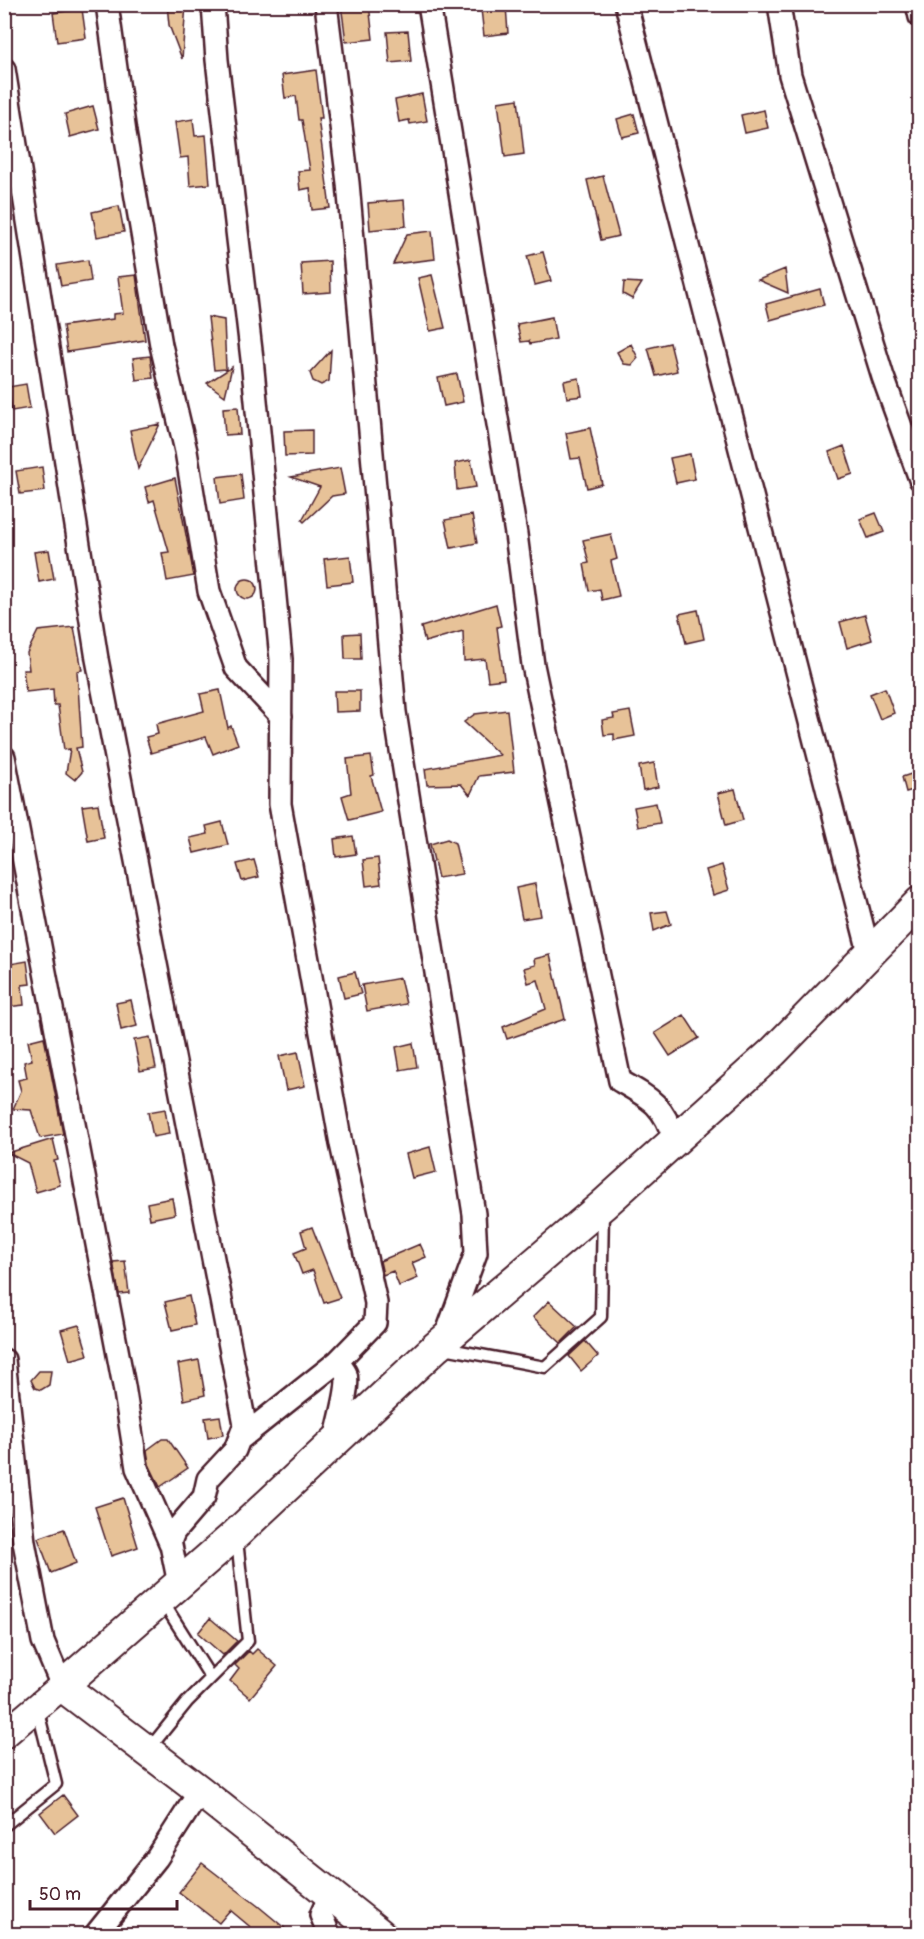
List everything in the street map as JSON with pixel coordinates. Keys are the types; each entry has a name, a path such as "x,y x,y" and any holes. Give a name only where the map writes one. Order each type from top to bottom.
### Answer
{"main road":[{"path":"380,1935 200,1791 62,1686 236,1534 440,1343 603,1205 773,1052 920,902"}],"street":[{"path":"107,4 125,133 161,345 186,451 208,591 236,668 281,716"},
{"path":"213,4 217,60 254,370 281,659 280,804 341,1144 376,1303 375,1323 337,1362 240,1439"},
{"path":"326,4 348,183 395,712 474,1214 476,1253 440,1343"},
{"path":"429,4 516,534 533,665 620,1081 645,1094 663,1112 670,1123 674,1140"},
{"path":"626,4 869,952"},
{"path":"780,4 790,75 883,377 920,478"},
{"path":"916,4 920,17"},
{"path":"4,69 97,659 245,1424 235,1450 208,1479 204,1497 174,1532 170,1542 170,1592"},
{"path":"4,757 124,1386 137,1468 170,1542"},
{"path":"4,1360 24,1542 44,1641 62,1686 4,1735"},
{"path":"335,1441 340,1412 345,1401 346,1375 337,1362"},
{"path":"96,1935 156,1858 200,1791"},
{"path":"329,1935 321,1915 330,1895"}],"lane":[{"path":"440,1343 545,1367 601,1317 603,1205"},
{"path":"148,1752 160,1733 248,1641 236,1534"},
{"path":"170,1592 211,1678"},
{"path":"4,1826 56,1784 37,1706"}],"building":[{"path":"167,4 186,4 182,59 169,25"},
{"path":"341,4 369,4 373,39 346,42"},
{"path":"506,6 508,33 484,36 481,9"},
{"path":"82,9 86,38 57,42 53,13"},
{"path":"408,31 411,61 390,63 387,32"},
{"path":"316,70 322,118 318,118 330,208 312,210 310,188 300,190 298,171 310,170 302,120 299,120 296,96 285,98 282,75"},
{"path":"422,94 427,121 410,124 409,120 399,122 395,100"},
{"path":"518,99 524,154 505,157 498,102"},
{"path":"93,106 99,129 70,137 65,114"},
{"path":"764,110 768,128 745,133 741,115"},
{"path":"634,114 639,133 622,137 617,119"},
{"path":"193,119 195,136 206,135 210,184 190,186 188,157 180,158 175,122"},
{"path":"603,176 619,236 601,240 587,180"},
{"path":"404,200 406,226 370,230 368,203"},
{"path":"119,206 124,232 97,237 92,212"},
{"path":"432,231 435,259 393,264 407,234"},
{"path":"543,252 551,281 535,285 527,256"},
{"path":"88,260 91,281 61,286 57,265"},
{"path":"330,261 331,292 303,294 301,263"},
{"path":"785,269 788,293 758,280"},
{"path":"136,275 145,340 67,352 63,326 113,319 113,314 123,313 118,277"},
{"path":"432,275 445,328 430,331 418,278"},
{"path":"624,282 642,283 632,299 623,294"},
{"path":"820,289 824,305 770,320 766,304"},
{"path":"208,317 224,320 226,369 214,370"},
{"path":"552,317 556,339 530,344 529,341 521,342 517,324"},
{"path":"670,343 677,371 656,376 648,348"},
{"path":"631,344 638,358 632,365 624,364 617,352"},
{"path":"331,350 329,381 321,385 313,381 310,373"},
{"path":"150,356 153,378 136,380 133,358"},
{"path":"232,367 225,396 207,383"},
{"path":"457,374 463,402 444,406 438,378"},
{"path":"579,378 582,396 567,398 564,381"},
{"path":"26,384 30,408 12,411 8,387"},
{"path":"238,407 240,434 225,435 223,408"},
{"path":"160,424 138,469 130,430"},
{"path":"590,428 602,484 587,488 580,458 571,459 566,433"},
{"path":"312,430 312,455 285,456 284,431"},
{"path":"844,446 853,474 838,479 829,452"},
{"path":"690,454 695,479 676,483 670,458"},
{"path":"471,460 476,487 457,490 455,463"},
{"path":"42,467 45,491 20,494 16,471"},
{"path":"340,468 345,494 332,496 304,522 302,520 320,487 291,477"},
{"path":"241,474 244,500 220,504 217,477"},
{"path":"175,478 194,576 167,581 162,553 169,552 154,500 149,502 145,487"},
{"path":"876,513 884,532 868,538 860,519"},
{"path":"472,515 477,543 451,548 445,520"},
{"path":"611,534 617,559 611,561 619,596 602,600 600,589 589,591 584,564 589,563 583,540"},
{"path":"49,550 54,579 39,582 34,552"},
{"path":"350,556 353,582 327,585 324,559"},
{"path":"247,579 254,582 257,589 254,596 247,599 240,596 237,589 240,582"},
{"path":"496,604 501,626 497,627 504,679 488,681 485,659 464,661 463,631 425,642 421,627"},
{"path":"698,610 704,639 686,643 679,614"},
{"path":"865,615 872,640 847,648 840,622"},
{"path":"74,627 82,670 77,671 82,747 76,748 82,772 75,780 66,773 70,749 64,750 58,705 54,705 53,689 26,692 23,670 29,670 27,653 38,631"},
{"path":"360,633 361,659 345,659 344,634"},
{"path":"885,688 894,713 880,719 870,694"},
{"path":"220,690 228,728 231,726 238,744 213,754 206,737 151,753 146,737 158,734 156,724 204,711 200,694"},
{"path":"334,691 360,691 360,711 335,712"},
{"path":"507,710 514,772 479,776 470,795 461,784 427,785 425,769 500,755 464,722 475,714"},
{"path":"630,711 635,736 614,740 614,734 604,735 602,720 614,718 613,714"},
{"path":"371,756 374,775 371,776 381,812 349,820 342,796 351,793 347,759"},
{"path":"654,763 658,787 643,790 639,766"},
{"path":"920,771 920,788 906,792 902,777"},
{"path":"735,789 743,820 726,825 718,793"},
{"path":"656,803 660,823 638,827 634,807"},
{"path":"98,804 104,838 88,841 82,806"},
{"path":"222,822 228,845 194,853 190,838 208,834 206,826"},
{"path":"353,836 356,854 336,857 334,839"},
{"path":"447,839 455,843 462,874 438,878 430,844"},
{"path":"378,858 381,884 366,886 363,860"},
{"path":"254,860 259,877 242,881 237,864"},
{"path":"722,865 729,890 713,895 706,870"},
{"path":"535,884 541,916 522,919 516,888"},
{"path":"667,911 671,924 654,931 651,913"},
{"path":"550,955 565,1019 507,1039 503,1027 546,1009 538,980 528,983 524,968 535,965 534,959"},
{"path":"27,961 30,984 22,985 24,1005 7,1007 4,965"},
{"path":"355,972 361,994 344,998 339,976"},
{"path":"400,978 406,1004 367,1011 362,985"},
{"path":"131,1000 137,1026 121,1030 116,1003"},
{"path":"684,1015 699,1038 670,1056 655,1033"},
{"path":"44,1037 63,1134 40,1138 31,1110 13,1109 21,1091 18,1080 27,1078 24,1062 32,1060 28,1041"},
{"path":"150,1037 156,1068 140,1071 134,1040"},
{"path":"413,1043 417,1067 400,1070 396,1047"},
{"path":"298,1052 305,1086 286,1090 279,1056"},
{"path":"165,1109 169,1134 153,1137 148,1112"},
{"path":"53,1139 58,1160 54,1161 60,1185 36,1192 28,1163 8,1153"},
{"path":"430,1147 436,1172 412,1178 406,1154"},
{"path":"172,1198 175,1214 150,1219 147,1203"},
{"path":"312,1227 340,1298 324,1303 313,1270 302,1274 294,1253 306,1248 301,1231"},
{"path":"420,1244 426,1257 412,1263 418,1278 399,1286 393,1271 383,1275 380,1261"},
{"path":"125,1261 129,1293 119,1294 113,1262"},
{"path":"189,1296 195,1325 172,1330 165,1302"},
{"path":"549,1301 577,1327 561,1343 533,1317"},
{"path":"79,1325 88,1355 70,1360 61,1330"},
{"path":"585,1341 598,1356 581,1371 569,1356"},
{"path":"199,1360 205,1395 184,1400 178,1364"},
{"path":"39,1371 51,1371 49,1385 41,1390 35,1388 31,1380"},
{"path":"220,1416 223,1435 208,1438 205,1418"},
{"path":"162,1439 168,1439 188,1468 160,1487 149,1464 147,1450"},
{"path":"123,1498 138,1547 111,1556 95,1507"},
{"path":"64,1529 76,1563 51,1573 38,1538"},
{"path":"210,1618 237,1641 223,1655 198,1633"},
{"path":"257,1649 277,1666 250,1698 230,1681 239,1669 235,1665 249,1651 252,1654"},
{"path":"63,1795 78,1815 55,1833 40,1813"},
{"path":"202,1863 293,1935 260,1935 230,1910 219,1923 179,1892"}]}
